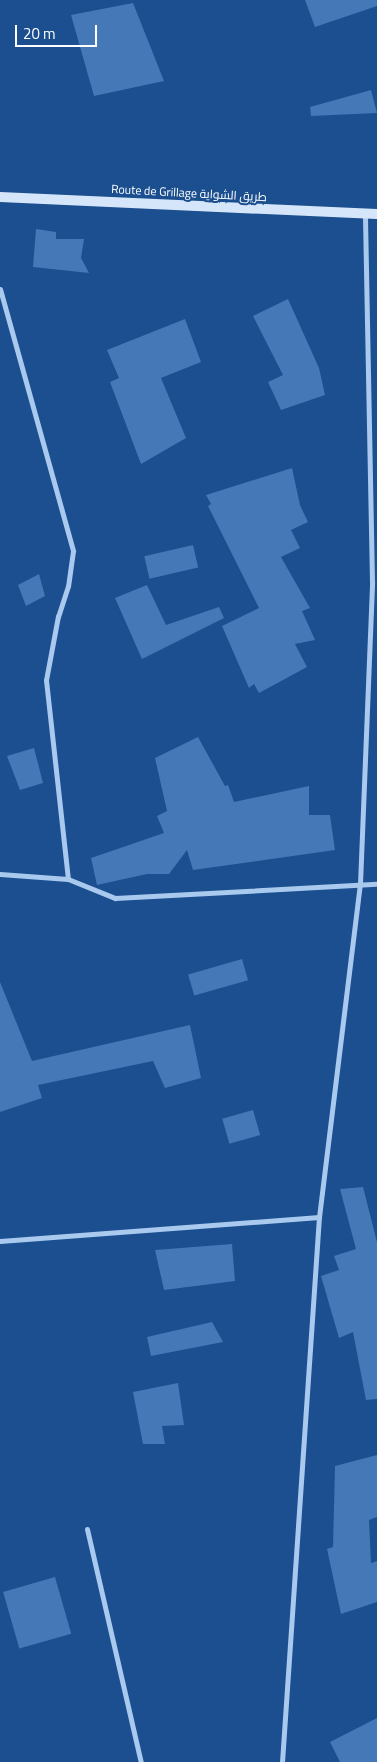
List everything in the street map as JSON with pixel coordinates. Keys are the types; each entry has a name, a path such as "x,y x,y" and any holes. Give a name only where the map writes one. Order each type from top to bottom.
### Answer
{"street":[{"name":"Route de Grillage طريق الشواية","path":"0,197 377,214"},
{"path":"282,1762 318,1217 360,884 372,582 365,214"},
{"path":"0,289 73,552 68,586 58,616 46,680 68,879"},
{"path":"0,874 68,879 115,898 222,894 377,884"},
{"path":"0,1241 318,1217"},
{"path":"87,1529 141,1762"}],"building":[{"path":"305,0 377,0 377,6 315,27"},
{"path":"133,3 164,81 94,96 71,15"},
{"path":"371,90 377,113 311,116 310,107"},
{"path":"36,229 56,232 56,239 84,239 81,258 89,273 33,267"},
{"path":"288,299 319,368 325,395 281,410 268,382 283,375 253,316"},
{"path":"185,319 201,362 161,378 186,438 141,464 110,382 119,378 107,350"},
{"path":"292,468 300,505 308,522 291,530 300,548 281,557 310,608 302,611 315,640 295,644 307,667 259,693 254,684 249,688 222,626 259,608 208,506 211,504 206,495"},
{"path":"193,545 198,567 149,579 144,556"},
{"path":"39,574 45,596 26,606 18,585"},
{"path":"147,585 166,625 219,607 224,618 142,659 115,598"},
{"path":"198,737 225,786 228,785 234,802 309,786 309,815 330,815 335,850 193,870 187,850 169,874 147,874 97,885 91,858 164,833 157,816 167,811 155,758"},
{"path":"34,748 43,783 20,790 7,756"},
{"path":"242,959 248,980 194,996 188,974"},
{"path":"0,982 32,1061 190,1025 201,1078 165,1088 153,1061 38,1085 42,1098 0,1112"},
{"path":"253,1110 260,1135 229,1144 222,1119"},
{"path":"363,1187 377,1242 377,1399 366,1400 353,1332 339,1338 321,1276 339,1270 334,1256 356,1249 340,1189"},
{"path":"232,1244 235,1281 164,1290 155,1250"},
{"path":"212,1322 223,1342 151,1356 147,1337"},
{"path":"178,1383 184,1425 162,1426 165,1444 143,1444 133,1392"},
{"path":"377,1455 377,1517 369,1520 371,1563 377,1561 377,1602 341,1614 327,1549 333,1547 335,1466"},
{"path":"55,1577 71,1634 19,1649 3,1592"},
{"path":"377,1718 377,1762 340,1762 330,1742"}]}
